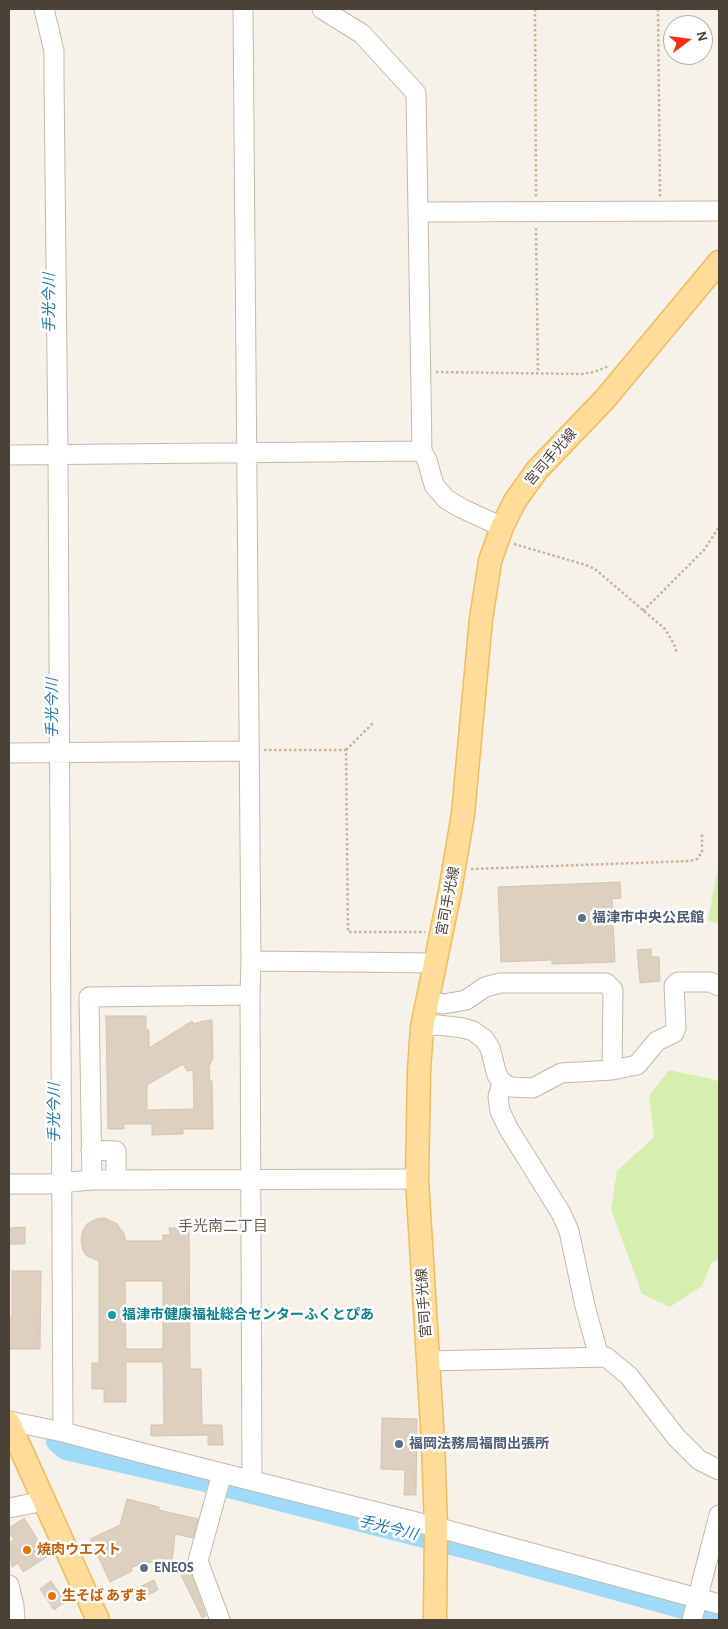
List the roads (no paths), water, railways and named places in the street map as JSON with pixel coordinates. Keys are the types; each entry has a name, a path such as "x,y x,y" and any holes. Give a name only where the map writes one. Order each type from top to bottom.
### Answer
{"main road":[{"name":"宮司手光線","path":"435,1620 436,1536 431,1395 417,1179 419,1071 422,1027 455,867 463,814 485,588 490,560 515,501 537,470 605,399 717,271"},
{"path":"9,1422 98,1620"}],"street":[{"path":"44,9 54,51 54,753 57,1182 63,1432"},
{"path":"243,9 251,961 252,1481"},
{"path":"322,9 362,34 416,92 422,451 427,460 434,485 446,499 500,533"},
{"path":"419,212 719,211"},
{"path":"9,455 422,451"},
{"path":"9,753 249,751"},
{"path":"251,961 435,963"},
{"path":"422,1027 438,1025 473,1031 484,1039 490,1048 497,1076 502,1082 510,1087 533,1088 561,1073 612,1070 637,1065 657,1041 674,1033 676,1027 674,986 678,982 710,982 719,986"},
{"path":"427,1000 443,1004 466,1000 486,987 500,983 606,983 613,990 612,1070"},
{"path":"92,1180 89,997 250,995"},
{"path":"502,1082 498,1097 500,1111 508,1128 561,1214 569,1231 585,1306 599,1357"},
{"path":"91,1150 116,1151 116,1180"},
{"path":"9,1184 92,1180 417,1179"},
{"path":"428,1360 606,1357 629,1376 676,1437 700,1460 719,1470"},
{"path":"9,1422 63,1432 252,1481 436,1536 719,1604"},
{"path":"220,1620 198,1561 222,1473"},
{"path":"9,1508 44,1502"},
{"path":"692,1620 719,1516"},
{"path":"9,1585 15,1620"}],"waterway":[{"name":"手光今川","path":"58,1441 66,1448 201,1479 478,1550 719,1617"}],"place":[{"name":"福津市中央公民館","path":"582,918"},
{"name":"福津市健康福祉総合センターふくとぴあ","path":"112,1315"},
{"name":"福岡法務局福間出張所","path":"399,1444"},
{"name":"焼肉ウエスト","path":"27,1550"},
{"name":"ENEOS","path":"144,1568"},
{"name":"生そば あずま","path":"52,1596"}],"district":[{"name":"手光南二丁目","path":"223,1226"}]}
